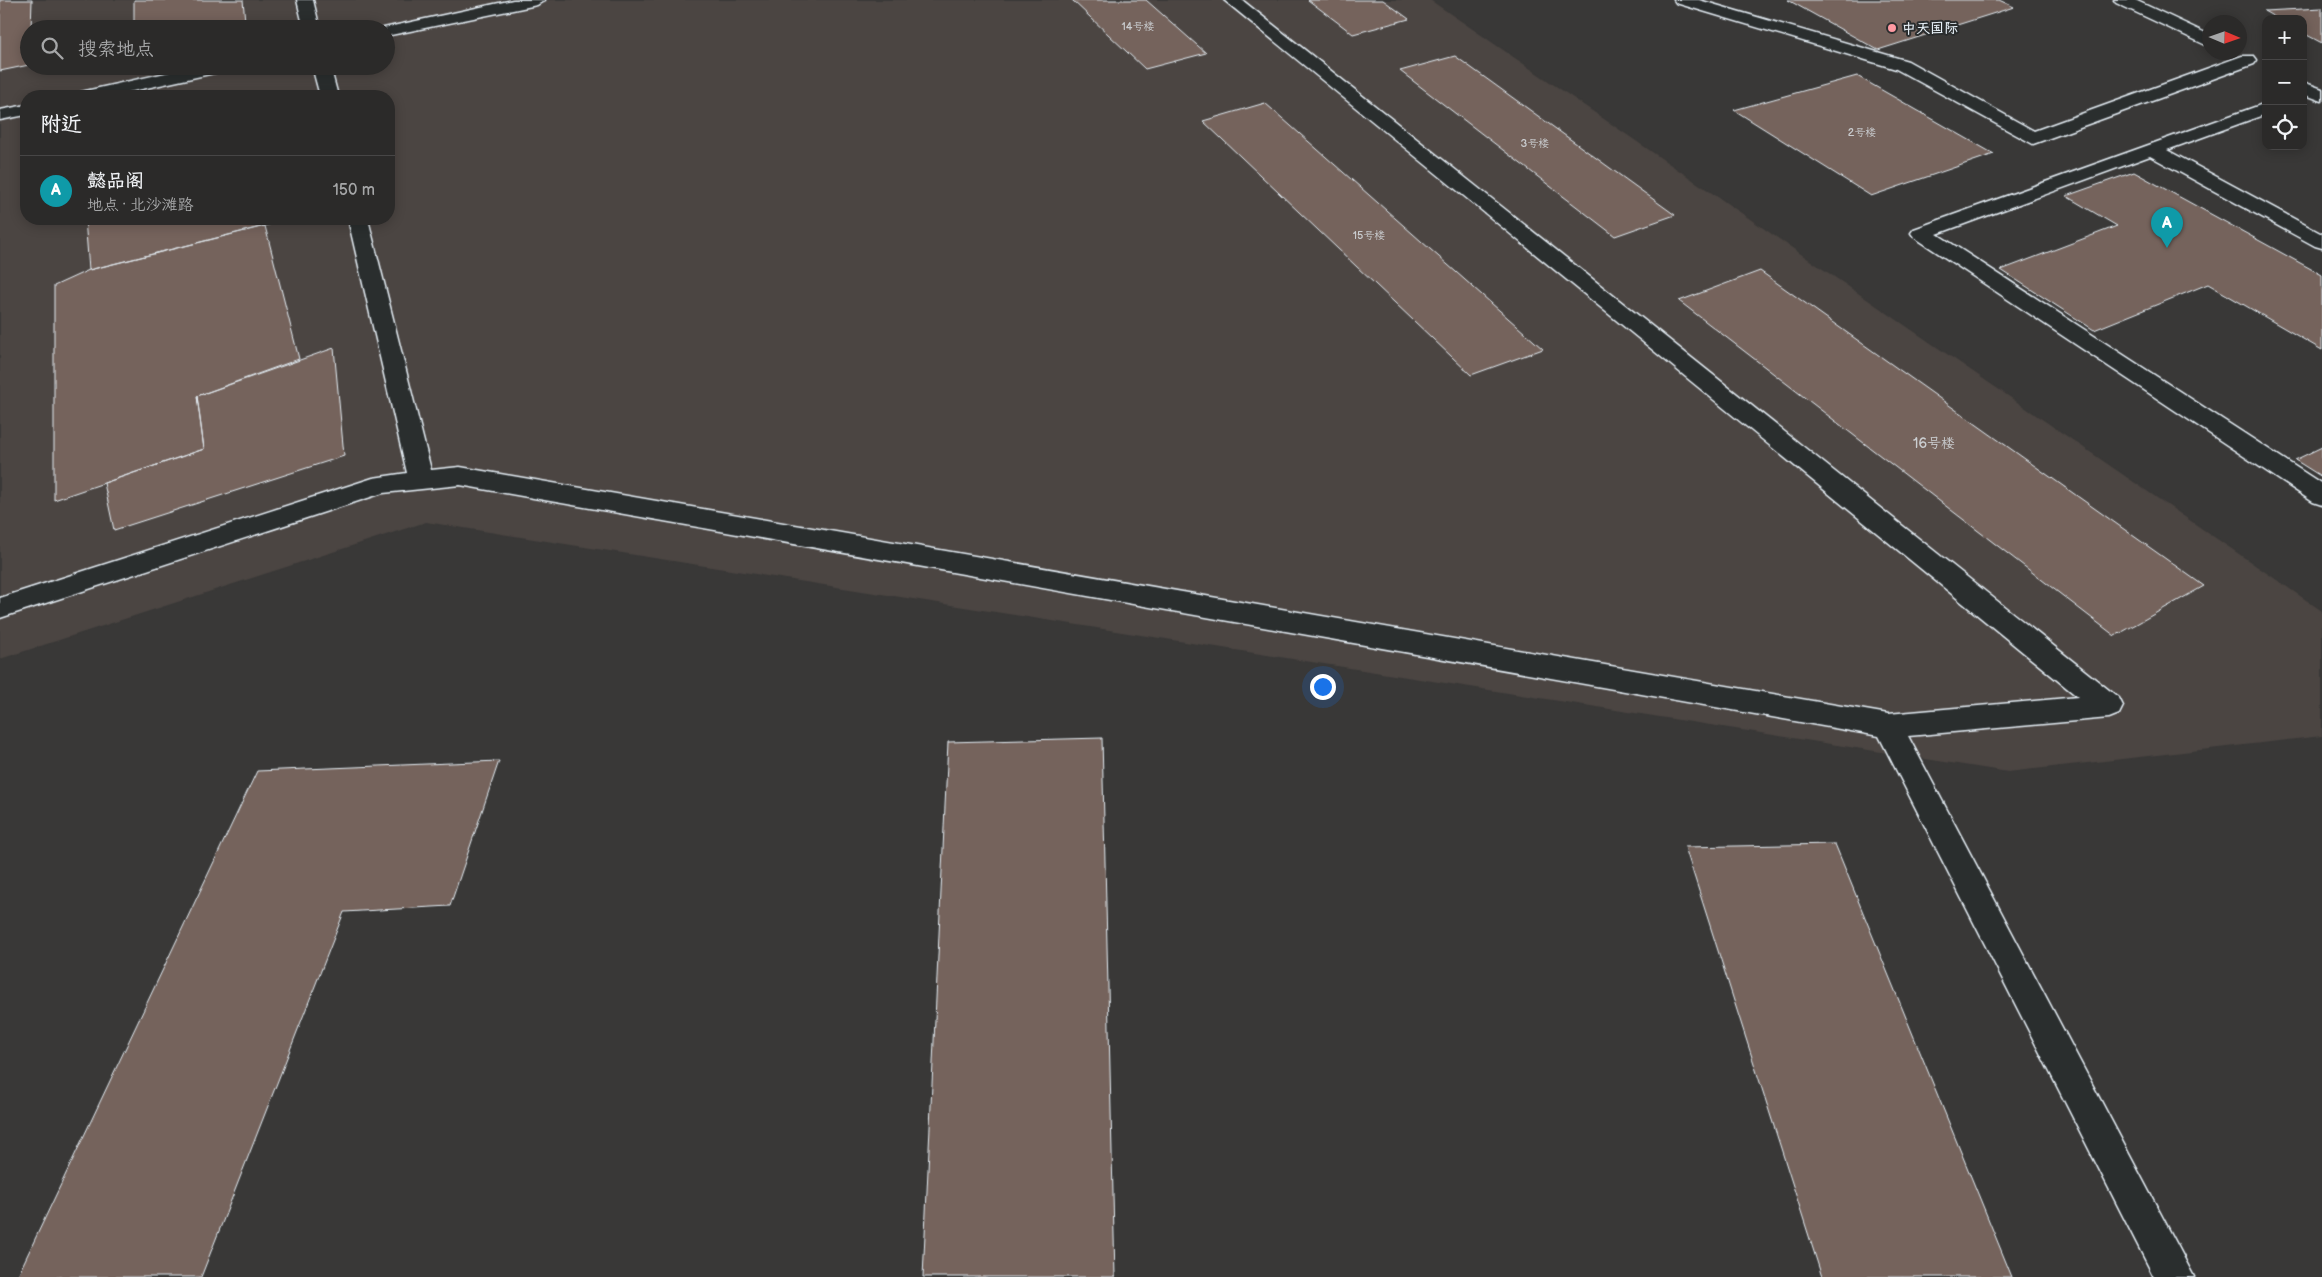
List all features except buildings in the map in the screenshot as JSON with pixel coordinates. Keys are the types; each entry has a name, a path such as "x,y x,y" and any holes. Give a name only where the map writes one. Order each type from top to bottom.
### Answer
{"street":[{"path":"305,0 310,20"},
{"path":"395,29 537,0"},
{"path":"0,608 382,484 460,476 1888,726 2109,706 1232,0"},
{"path":"1682,0 1902,65 2032,138 2248,60 2262,67"},
{"path":"2122,0 2202,38"},
{"path":"114,90 182,75"},
{"path":"323,75 327,90"},
{"path":"2262,109 1921,233 2322,496"},
{"path":"0,116 20,111"},
{"path":"2152,150 2322,242"},
{"path":"359,225 421,481"},
{"path":"1888,726 2176,1277"}],"shaded area":[{"path":"0,0 1430,0 2322,611 2322,736 2008,772 426,522 0,659"}],"place":[{"name":"中天国际","path":"1892,28"},
{"name":"懿品阁","path":"2167,248"}]}
